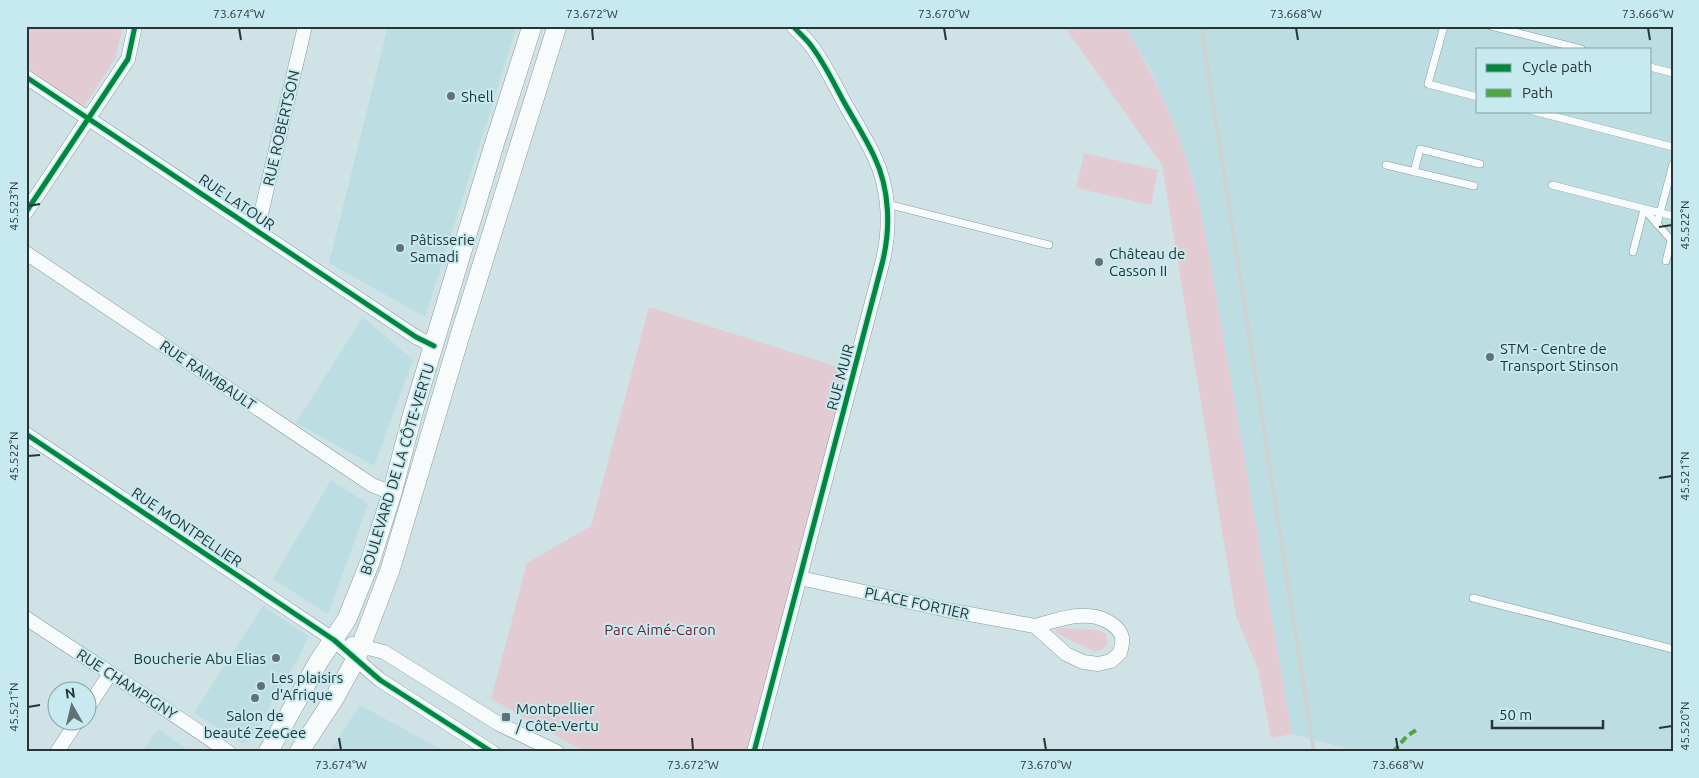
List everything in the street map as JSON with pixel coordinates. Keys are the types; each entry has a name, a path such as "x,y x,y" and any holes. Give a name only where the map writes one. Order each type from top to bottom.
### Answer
{"main road":[{"name":"BOULEVARD DE LA CÔTE-VERTU","path":"268,752 319,661 350,613 365,577 392,493 494,144 532,26"},
{"name":"BOULEVARD DE LA CÔTE-VERTU","path":"300,752 335,697 358,653 390,570 461,332 558,26"}],"street":[{"path":"26,212 128,59 135,26"},
{"name":"RUE ROBERTSON","path":"257,230 305,26"},
{"name":"RUE MUIR","path":"754,752 886,247 887,204 883,182 874,156 814,51 793,26"},
{"name":"RUE LATOUR","path":"26,76 416,337 434,346"},
{"name":"RUE RAIMBAULT","path":"26,253 372,485 392,493"},
{"name":"RUE MONTPELLIER","path":"26,434 334,640"},
{"name":"PLACE FORTIER","path":"800,578 948,610 1035,626 1068,617 1101,618 1116,626 1123,639 1120,653 1111,661 1098,664 1083,662 1066,654 1035,626"},
{"name":"RUE CHAMPIGNY","path":"26,618 228,752"},
{"path":"334,640 358,653 380,680 492,752"},
{"path":"358,653 384,652 499,724 557,752"},
{"path":"98,692 110,674"},
{"path":"57,752 71,730"}],"lane":[{"path":"1444,26 1428,84 1476,96"},
{"path":"1492,26 1576,48"},
{"path":"1652,67 1673,72"},
{"path":"1537,112 1673,147"},
{"path":"1414,172 1420,149 1480,164"},
{"path":"1657,224 1673,164"},
{"path":"1386,165 1474,186"},
{"path":"1552,185 1673,216"},
{"path":"887,204 1049,245"},
{"path":"1644,209 1672,242 1666,261"},
{"path":"1633,252 1644,209"},
{"path":"1473,598 1673,649"}],"shaded area":[{"path":"388,26 517,26 425,317 329,263"},
{"path":"1125,26 1673,26 1673,752 1360,752 1292,734 1208,248 1194,182 1175,125 1150,68"},
{"path":"363,317 413,360 374,466 296,423"},
{"path":"331,480 368,504 328,614 273,579"},
{"path":"263,606 308,636 299,657 249,741 242,743 194,713"},
{"path":"360,705 446,752 329,752"},
{"path":"158,729 191,752 142,752"}],"green space":[{"path":"26,26 123,26 115,59 83,108 26,67"},
{"path":"1064,26 1125,26 1164,101 1187,160 1198,197 1208,248 1292,734 1271,738 1258,669 1236,616 1162,165"},
{"path":"1084,153 1158,170 1151,205 1076,188"},
{"name":"Parc Aimé-Caron","path":"649,307 854,372 754,752 585,752 491,699 527,563 591,526"},
{"path":"1057,628 1099,630 1106,634 1108,643 1102,650 1095,652 1056,633"}],"railway":[{"path":"1201,26 1314,752"}],"marked path":[{"path":"1393,752 1407,736 1416,730"}],"cycle path":[{"path":"26,212 128,59 135,26"},
{"path":"754,752 882,264 888,223 886,195 874,156 828,71 809,43 793,26"},
{"path":"26,77 416,337 434,346"},
{"path":"26,434 334,640 380,680 492,752"}],"place":[{"name":"Shell","path":"451,96"},
{"name":"Pâtisserie Samadi","path":"400,248"},
{"name":"Château de Casson II","path":"1099,262"},
{"name":"STM - Centre de Transport Stinson","path":"1490,357"},
{"name":"Boucherie Abu Elias","path":"276,658"},
{"name":"Les plaisirs d'Afrique","path":"261,686"},
{"name":"Salon de beauté ZeeGee","path":"255,698"},
{"name":"Montpellier / Côte-Vertu","path":"506,717"}]}
